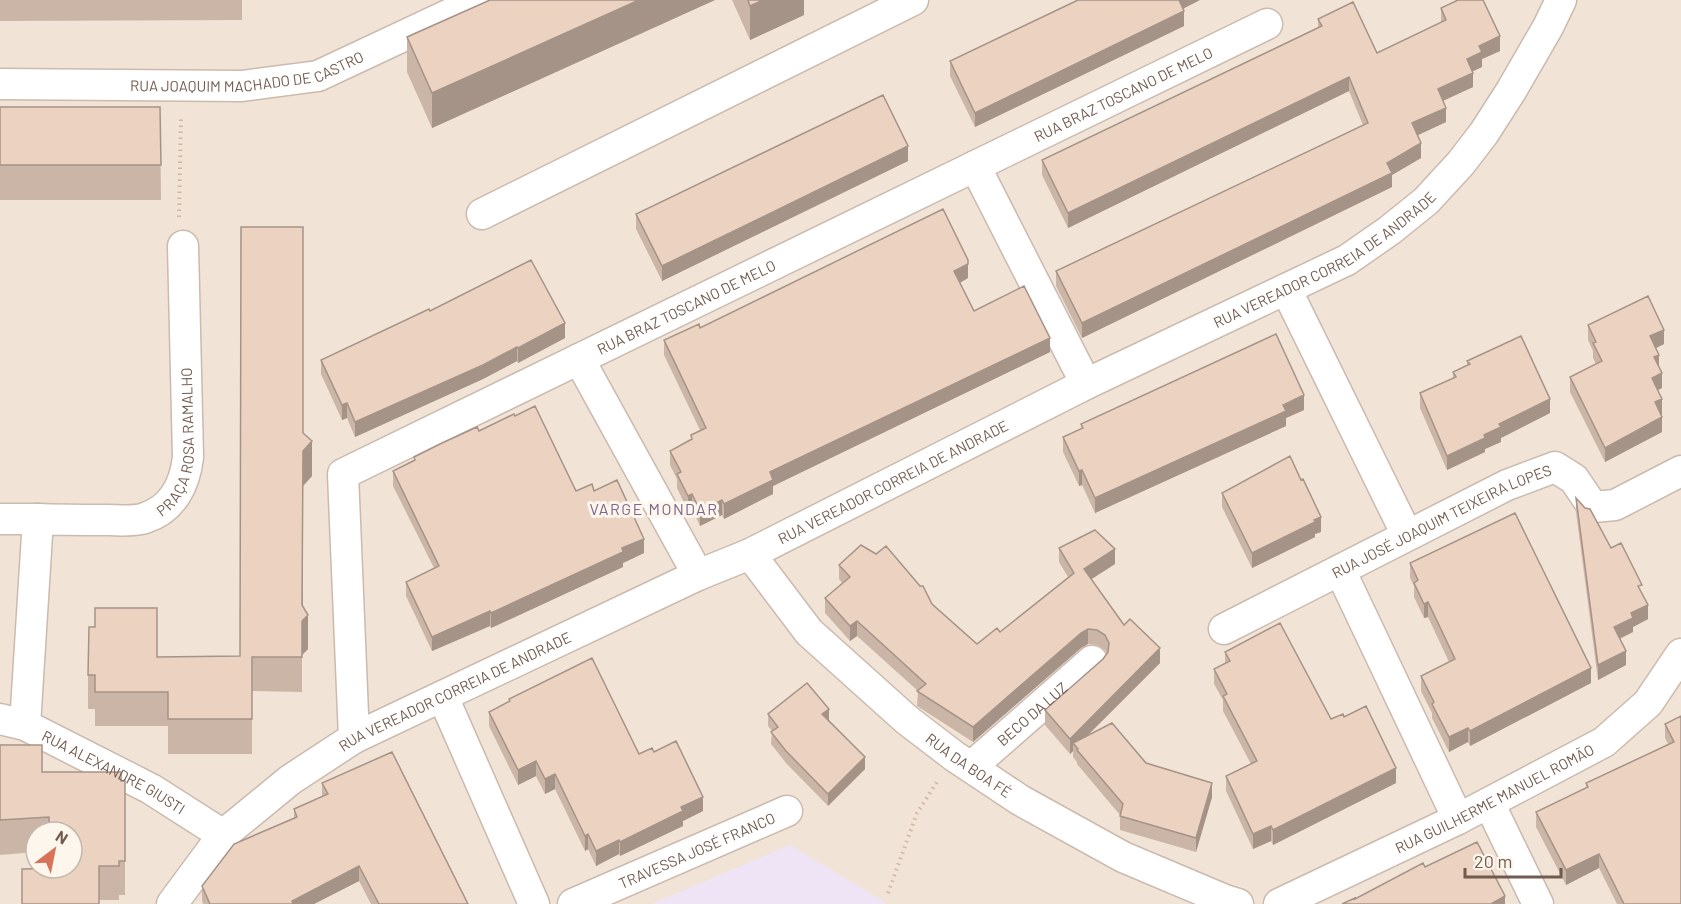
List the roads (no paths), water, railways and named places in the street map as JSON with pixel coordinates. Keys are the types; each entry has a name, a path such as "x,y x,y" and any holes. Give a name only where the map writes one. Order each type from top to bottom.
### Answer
{"street":[{"name":"RUA JOAQUIM MACHADO DE CASTRO","path":"0,84 242,86 318,76 480,0"},
{"path":"482,214 873,9 913,0"},
{"name":"RUA VEREADOR CORREIA DE ANDRADE","path":"172,904 223,835 290,780 354,738 698,575 750,554 1086,384 1347,260 1426,201 1461,163 1484,133 1543,36 1561,0"},
{"name":"RUA BRAZ TOSCANO DE MELO","path":"354,738 343,474 1267,24"},
{"path":"975,166 1086,384"},
{"name":"PRAÇA ROSA RAMALHO","path":"0,519 120,520 145,518 165,507 178,492 186,474 188,457 183,246"},
{"path":"1286,289 1407,536"},
{"path":"579,359 698,575"},
{"name":"RUA JOSÉ JOAQUIM TEIXEIRA LOPES","path":"1224,629 1507,485 1555,467 1574,479 1593,507 1616,505 1681,471"},
{"path":"13,722 38,519"},
{"name":"RUA DA BOA FÉ","path":"750,554 809,632 907,720 963,762 1020,800 1123,857 1239,904"},
{"path":"1340,570 1458,819"},
{"name":"RUA GUILHERME MANUEL ROMÃO","path":"1279,904 1458,819 1604,742 1648,703 1681,654"},
{"name":"BECO DA LUZ","path":"963,762 1092,661"},
{"path":"443,697 534,904"},
{"name":"RUA ALEXANDRE GIUSTI","path":"13,722 151,789 223,835"},
{"path":"1489,803 1538,904"},
{"name":"TRAVESSA JOSÉ FRANCO","path":"573,904 787,811"}],"district":[{"name":"VARGE MONDAR","path":"654,508"}]}
